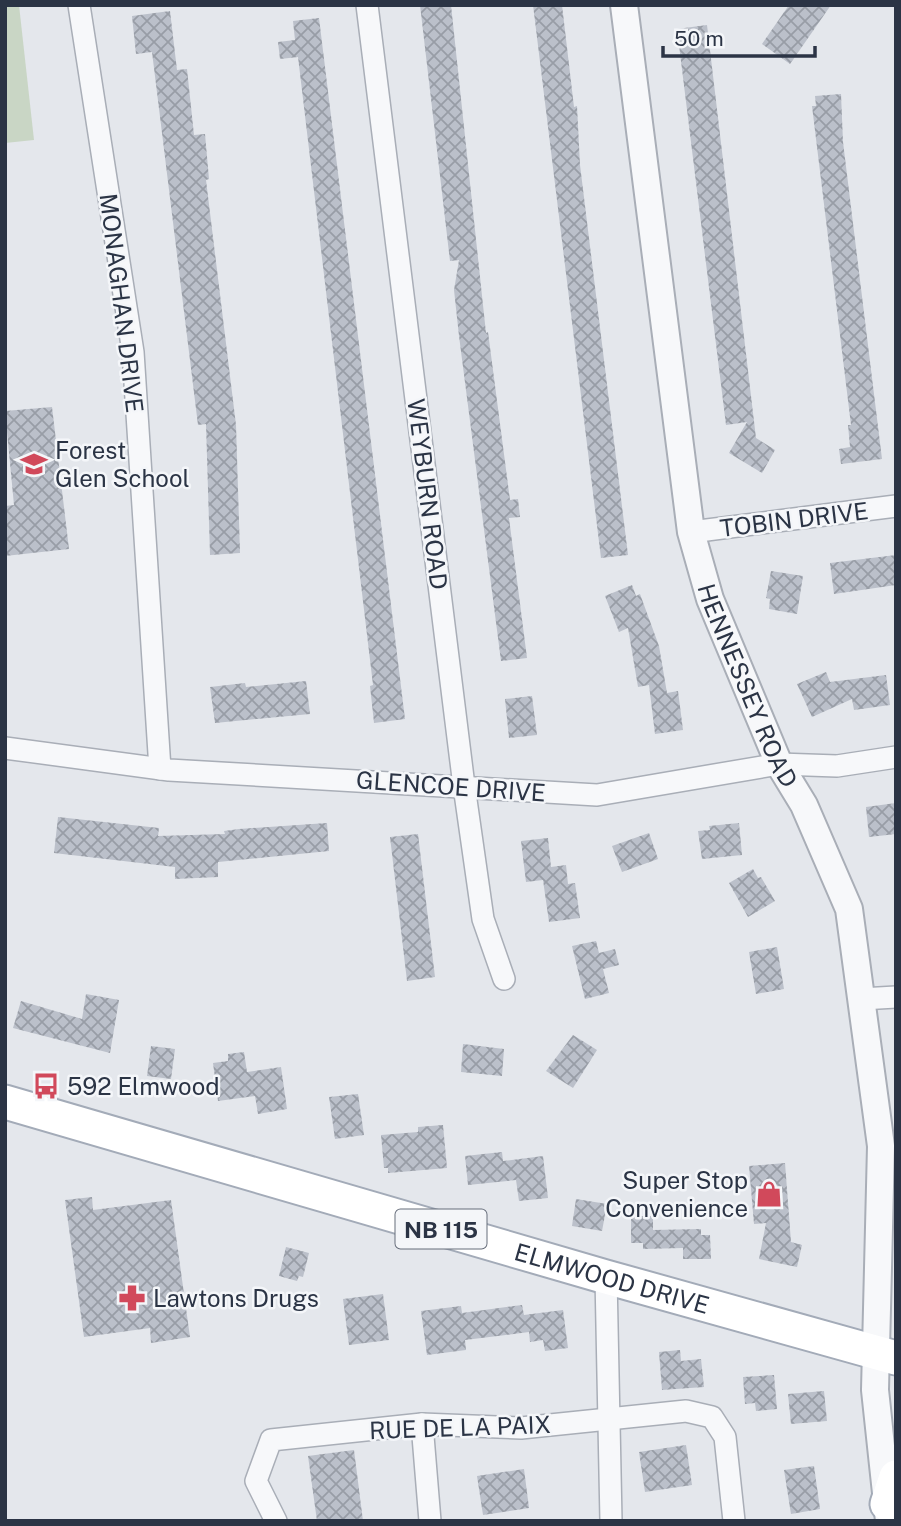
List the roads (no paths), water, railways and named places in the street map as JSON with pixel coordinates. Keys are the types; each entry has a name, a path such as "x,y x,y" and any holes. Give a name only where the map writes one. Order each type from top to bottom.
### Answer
{"main road":[{"name":"ELMWOOD DRIVE","path":"5,1102 886,1356"}],"street":[{"name":"MONAGHAN DRIVE","path":"79,5 134,352 160,769"},
{"name":"WEYBURN ROAD","path":"367,5 464,786 483,919 504,979"},
{"name":"HENNESSEY ROAD","path":"624,5 691,532 710,599 779,764 804,805 849,909 881,1146 886,1356 875,1390 891,1501"},
{"name":"TOBIN DRIVE","path":"691,532 896,506"},
{"name":"GLENCOE DRIVE","path":"5,748 160,769 597,795 779,764 837,766 896,757"},
{"path":"861,999 896,997"},
{"path":"606,1277 611,1521"},
{"name":"RUE DE LA PAIX","path":"276,1521 256,1481 271,1440 422,1424 521,1428 686,1410 712,1417 725,1437 734,1521"},
{"path":"422,1424 430,1521"}],"place":[{"name":"Forest Glen School","path":"34,464"},
{"name":"592 Elmwood","path":"46,1086"},
{"name":"Super Stop Convenience","path":"769,1194"},
{"name":"Lawtons Drugs","path":"132,1298"}]}
